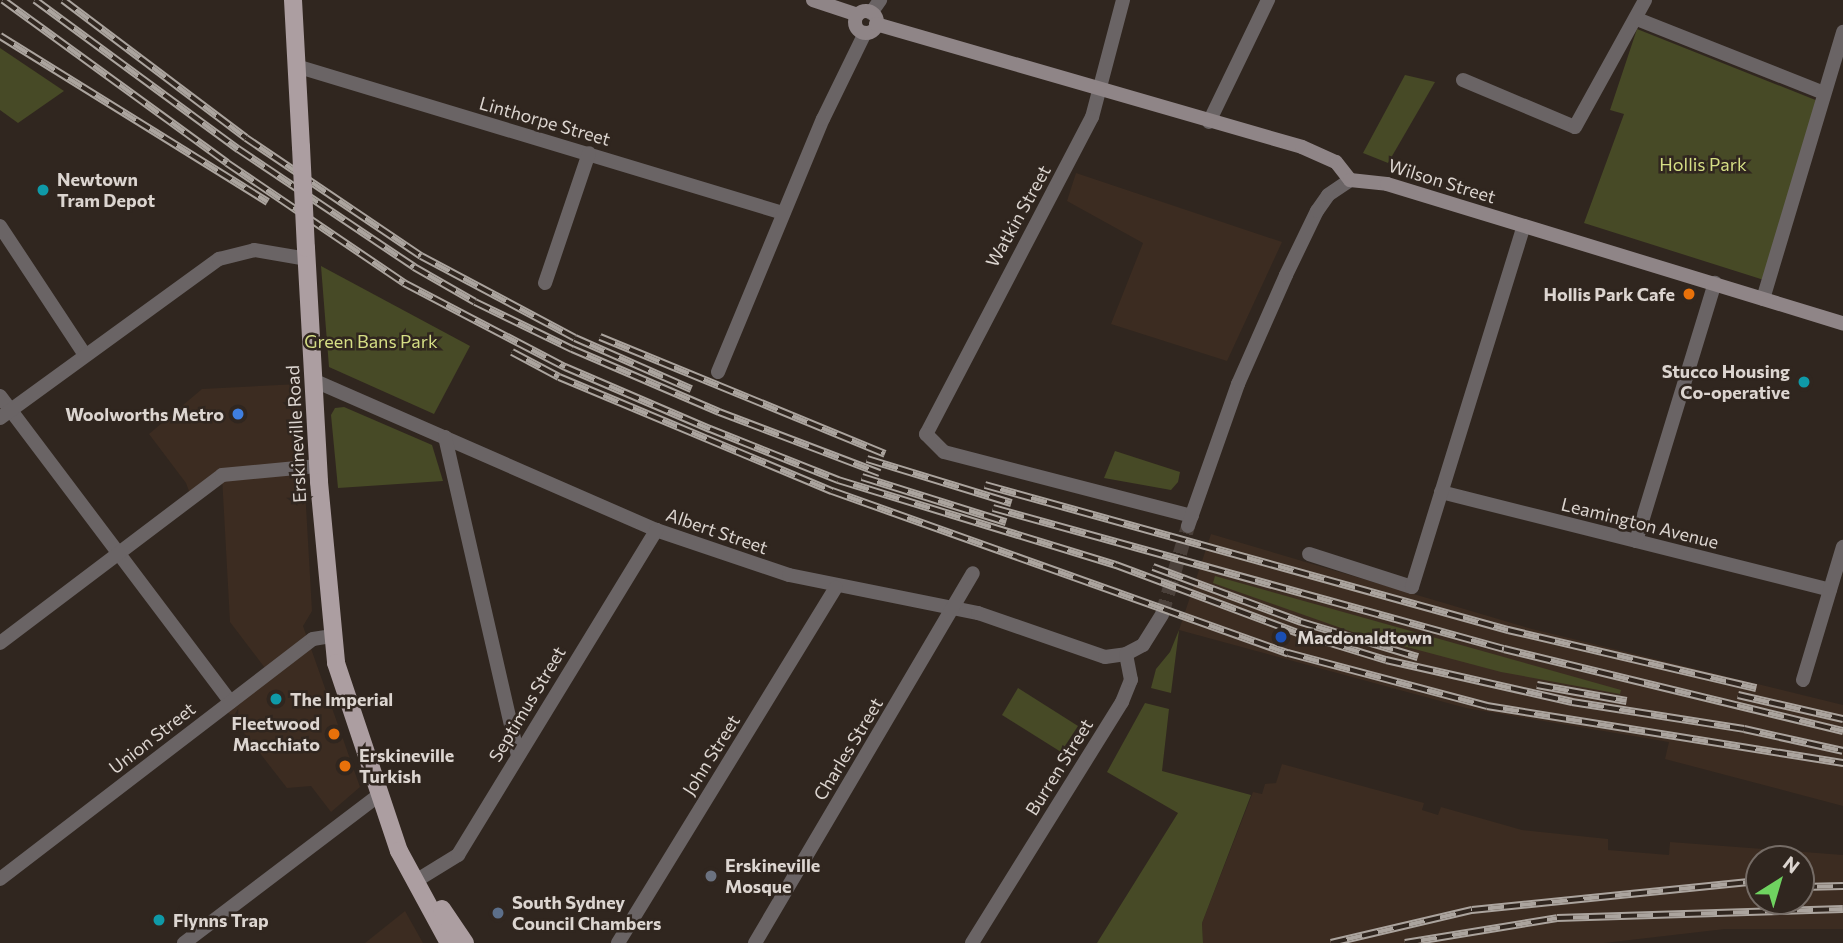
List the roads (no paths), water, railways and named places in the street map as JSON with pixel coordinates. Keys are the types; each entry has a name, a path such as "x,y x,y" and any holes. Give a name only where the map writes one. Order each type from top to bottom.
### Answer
{"main road":[{"name":"Erskineville Road","path":"293,0 318,467 331,636 387,816 449,943"},
{"name":"Erskineville Road","path":"419,880 465,943"}],"street":[{"path":"813,0 867,21 1317,153 1336,162 1350,180"},
{"path":"718,372 856,45 880,0"},
{"name":"Watkin Street","path":"1122,0 1101,90 1060,180 926,427 929,441 944,452 1086,488 1190,521 1238,384 1300,244 1328,195 1350,180"},
{"path":"1209,122 1268,0"},
{"path":"1463,80 1575,127 1637,19 1645,0"},
{"path":"1637,19 1824,93"},
{"path":"1763,299 1843,32"},
{"name":"Linthorpe Street","path":"296,66 783,213"},
{"path":"545,283 589,153"},
{"name":"Wilson Street","path":"1350,180 1381,182 1843,323"},
{"path":"0,226 85,355"},
{"path":"1309,554 1412,587 1524,226"},
{"path":"5,414 227,254 261,250 307,254"},
{"path":"1636,541 1715,283"},
{"name":"Albert Street","path":"315,381 656,530 836,587 978,613 1094,655 1126,654"},
{"path":"0,396 5,414 231,702"},
{"path":"445,437 517,757"},
{"path":"0,643 222,475 318,467"},
{"name":"Leamington Avenue","path":"1441,492 1830,590"},
{"name":"Septimus Street","path":"419,880 458,855 656,530"},
{"path":"1803,680 1843,547"},
{"name":"Charles Street","path":"755,943 954,610 973,573"},
{"name":"John Street","path":"618,943 836,587"},
{"path":"1126,654 1150,637 1162,614"},
{"name":"Union Street","path":"0,879 313,639 331,636"},
{"name":"Burren Street","path":"972,943 1122,702 1131,680 1126,654"},
{"path":"184,943 379,795"}],"tunnel":[{"path":"1162,614 1188,526"}],"railway":[{"path":"3,0 227,163 404,283 565,367 710,429 838,480 1116,565 1298,633 1386,660 1572,702 1744,729 1843,751"},
{"path":"35,0 238,149 414,267 475,302 572,349 719,412 880,473"},
{"path":"63,0 246,138 421,256 575,338 691,389"},
{"path":"0,36 268,202"},
{"path":"600,337 885,454"},
{"path":"512,352 559,377 832,491 1288,653 1487,706 1843,763"},
{"path":"867,459 1011,503"},
{"path":"862,477 1006,522"},
{"path":"985,485 1508,630 1756,688"},
{"path":"993,508 1504,649 1843,731"},
{"path":"1153,567 1301,622 1418,657"},
{"path":"1537,685 1627,701"},
{"path":"1738,695 1843,719"},
{"path":"1331,943 1472,910 1745,882"},
{"path":"1815,887 1843,886"},
{"path":"1405,943 1557,918 1843,909"}],"place":[{"name":"Newtown Tram Depot","path":"43,190"},
{"name":"Hollis Park Cafe","path":"1689,294"},
{"name":"Stucco Housing Co-operative","path":"1804,382"},
{"name":"Woolworths Metro","path":"238,414"},
{"name":"Macdonaldtown","path":"1281,637"},
{"name":"The Imperial","path":"276,699"},
{"name":"Fleetwood Macchiato","path":"334,734"},
{"name":"Erskineville Turkish","path":"345,766"},
{"name":"Erskineville Mosque","path":"711,876"},
{"name":"South Sydney Council Chambers","path":"498,913"},
{"name":"Flynns Trap","path":"159,920"}],"park label":[{"name":"Hollis Park","path":"1703,164"},
{"name":"Green Bans Park","path":"371,341"}]}
